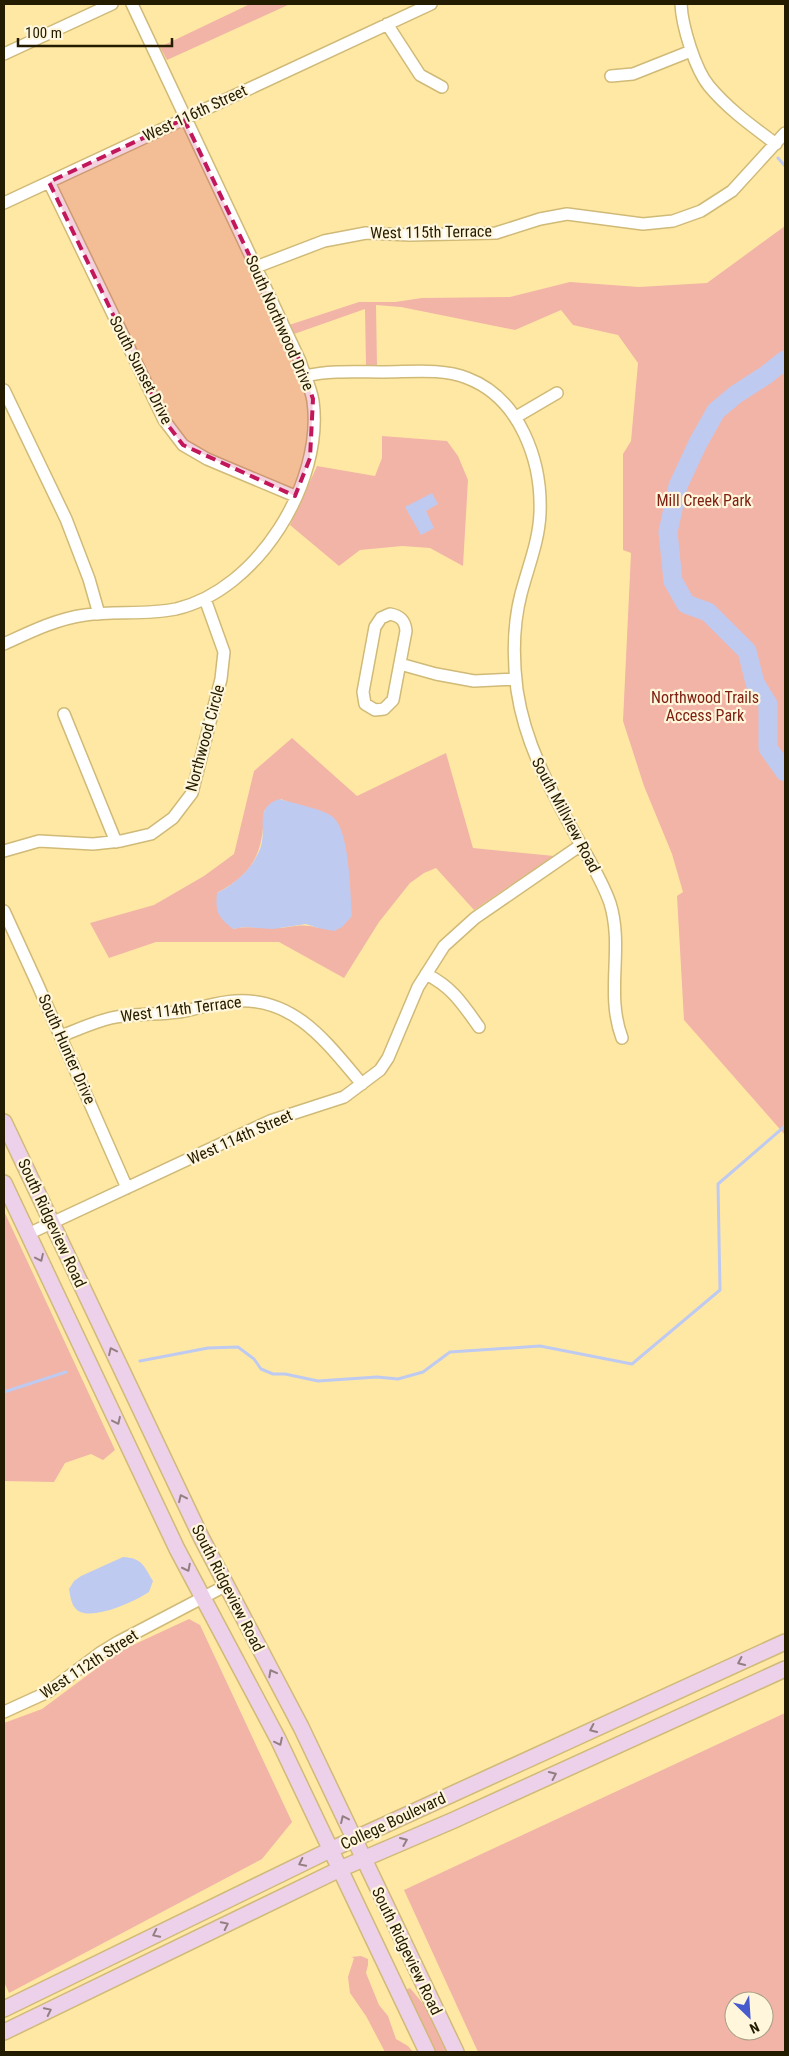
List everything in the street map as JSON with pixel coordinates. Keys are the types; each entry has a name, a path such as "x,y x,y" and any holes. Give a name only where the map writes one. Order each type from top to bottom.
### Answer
{"main road":[{"name":"South Ridgeview Road","path":"4,1122 225,1586 301,1728 456,2052"},
{"name":"South Ridgeview Road","path":"4,1183 202,1599 278,1739 427,2052"},
{"name":"College Boulevard","path":"5,2016 330,1850 785,1642"},
{"name":"College Boulevard","path":"5,2016 463,1816 785,1669"}],"street":[{"path":"4,54 112,4"},
{"name":"South Northwood Drive","path":"4,644 46,625 84,615 146,613 176,608 205,599 228,585 260,557 281,527 296,496 310,458 314,428 313,399 300,361 184,119 132,4"},
{"name":"West 116th Street","path":"4,203 431,4"},
{"path":"681,4 681,16 691,51 707,85 731,110 776,144"},
{"path":"387,24 420,75 442,87"},
{"path":"611,76 633,74 691,51"},
{"name":"West 115th Terrace","path":"256,267 324,241 366,232 410,235 496,233 540,219 567,214 643,224 673,221 701,211 732,191 785,133"},
{"name":"South Sunset Drive","path":"50,182 164,420 183,445 207,459 296,496"},
{"name":"South Millview Road","path":"305,376 324,372 445,373 466,378 486,387 503,401 516,417 534,460 539,486 540,513 537,538 520,596 516,623 514,652 519,704 535,758 549,789 604,888 610,906 616,948 614,1008 616,1022 622,1038"},
{"path":"4,390 66,518 89,579 99,614"},
{"path":"516,417 557,393"},
{"name":"Northwood Circle","path":"4,851 39,840 93,844 116,842 150,834 173,818 192,794 221,679 224,652 205,599"},
{"path":"390,614 400,617 406,625 400,664 391,703 380,710 368,707 363,700 363,692 375,627 380,618 390,614"},
{"path":"400,664 436,674 474,680 516,679"},
{"path":"64,714 116,842"},
{"name":"West 114th Street","path":"28,1234 270,1121 344,1097 380,1070 388,1058 412,998 444,946 475,918 581,845"},
{"name":"South Hunter Drive","path":"4,911 127,1188"},
{"path":"426,974 440,981 459,998 479,1027"},
{"name":"West 114th Terrace","path":"61,1036 110,1018 181,1012 224,1002 250,1000 265,1003 295,1016 317,1032 362,1084"},
{"name":"West 112th Street","path":"4,1712 48,1692 112,1646 225,1586"}],"highlighted area":[{"path":"184,119 300,361 313,399 310,458 295,496 183,445 164,420 49,182"}],"green space":[{"path":"250,4 290,4 167,60 160,47"},
{"name":"Northwood Trails Access Park","path":"785,226 785,1135 684,1020 677,896 683,892 672,854 644,786 623,721 631,553 623,550 623,454 631,441 638,363 618,335 573,325 561,310 515,330 401,307 376,305 377,366 366,366 365,309 294,334 289,325 359,302 395,302 422,298 510,297 570,282 639,287 707,283"},
{"path":"382,436 447,441 458,456 468,480 463,566 430,548 402,546 360,550 339,566 290,525 317,466 375,476 382,458"},
{"path":"292,738 357,796 446,753 473,848 554,856 474,910 436,868 424,873 410,883 379,922 344,978 279,942 156,942 109,958 90,923 154,905 204,876 234,854 254,771","holes":["281,799 288,802 318,928 300,926 233,929 217,893 240,878 254,860 262,838 264,811"]},
{"path":"4,1211 115,1450 103,1460 91,1454 65,1463 54,1482 4,1481"},
{"path":"189,1619 200,1625 292,1822 262,1859 9,1993 4,1982 4,1723 42,1709 120,1651"},
{"path":"785,1713 785,2052 478,2052 404,1890"},
{"path":"361,1956 368,1959 366,1973 379,2005 388,2016 396,2039 408,2046 413,2052 385,2052 366,2016 350,1993 348,1977 354,1958 351,1957"},
{"path":"410,1988 430,2012 450,2052 435,2052 405,1990"}],"water":[{"path":"432,493 438,504 426,511 434,528 421,535 405,507"},
{"path":"280,799 324,812 334,818 339,826 346,850 352,916 342,927 334,931 306,924 273,929 244,927 233,929 224,921 217,910 217,893 237,880 253,863 262,841 264,813 267,807"},
{"path":"123,1557 134,1559 145,1567 153,1581 149,1592 134,1601 100,1612 90,1614 75,1608 69,1589 74,1581"}],"waterway":[{"path":"778,158 785,166"},
{"path":"785,360 735,395 716,411 698,443 678,486 668,532 673,581 686,604 708,612 747,651 755,683 768,704 768,748 785,772"},
{"path":"140,1361 208,1348 238,1347 254,1359 261,1369 273,1374 285,1374 318,1381 377,1377 398,1379 423,1372 450,1352 540,1346 632,1364 720,1290 718,1184 785,1126"},
{"path":"4,1392 66,1372"}],"park label":[{"name":"Mill Creek Park","path":"704,500"}]}
